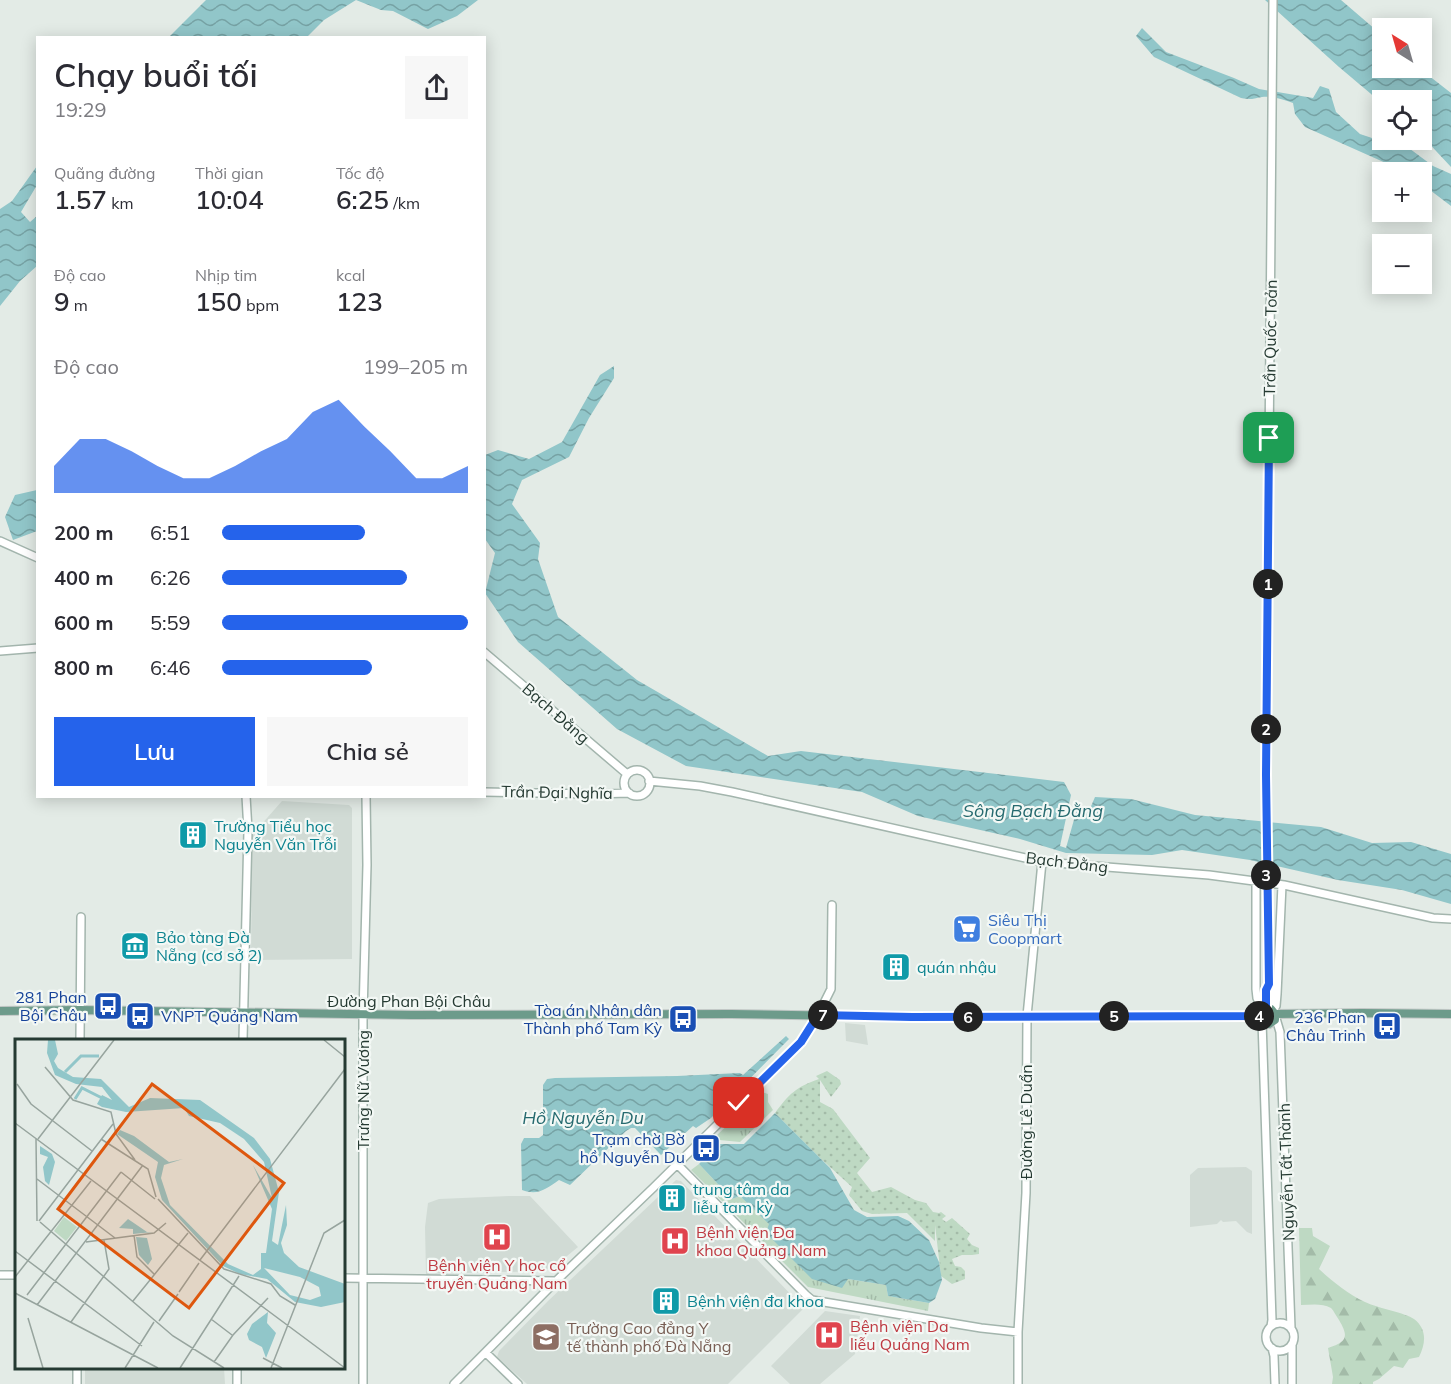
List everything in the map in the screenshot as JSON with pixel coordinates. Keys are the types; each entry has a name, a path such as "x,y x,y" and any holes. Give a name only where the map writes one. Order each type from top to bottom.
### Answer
{"main road":[{"name":"Đường Phan Bội Châu","path":"0,1011 901,1017 1268,1013 1451,1014"}],"street":[{"name":"Trần Quốc Toản","path":"1268,1013 1272,990 1269,984 1266,791 1273,0"},
{"path":"0,541 36,557"},
{"path":"0,651 36,648"},
{"name":"Bạch Đằng","path":"486,654 627,774"},
{"path":"634,770 642,771 649,781 648,789 637,795 629,793 624,786 627,774 634,770"},
{"name":"Bạch Đằng","path":"649,781 732,792 1042,861 1256,881 1433,918 1451,919"},
{"name":"Trần Đại Nghĩa","path":"486,792 629,793"},
{"path":"243,1039 248,831 246,798"},
{"name":"Trưng Nữ Vương","path":"363,1384 363,1014 367,865 366,798"},
{"name":"Đường Lê Duẩn","path":"1018,1384 1018,1332 1026,1192 1027,1016 1042,861"},
{"path":"1256,881 1256,989 1257,998 1268,1013 1276,1006 1282,885"},
{"path":"454,1384 801,1042 831,989 832,905"},
{"path":"80,1039 81,917"},
{"name":"Nguyễn Tất Thành","path":"1268,1013 1271,1326"},
{"name":"Nguyễn Tất Thành","path":"1268,1013 1280,1032 1291,1328"},
{"path":"677,1164 812,1300 1018,1332"},
{"path":"345,1278 556,1281"},
{"path":"1281,1323 1291,1328 1294,1337 1289,1348 1278,1351 1267,1342 1266,1336 1271,1326 1281,1323"},
{"path":"1292,1343 1292,1384"},
{"path":"1272,1348 1275,1384"},
{"path":"486,1353 518,1384"}],"shaded area":[{"path":"282,801 349,805 352,808 352,959 251,960 252,835"},
{"path":"845,1023 865,1025 868,1045 846,1041"},
{"path":"1246,1167 1252,1171 1252,1234 1236,1221 1223,1222 1221,1220 1217,1224 1190,1227 1190,1175 1198,1168"},
{"name":"Bệnh viện Đa khoa Quảng Nam","path":"676,1180 681,1181 804,1308 728,1384 527,1384 497,1357 499,1351 548,1301"},
{"name":"Bệnh viện Y học cổ truyền Quảng Nam","path":"530,1196 578,1247 556,1265 542,1271 426,1274 425,1227 428,1203 439,1199"},
{"name":"Bệnh viện Da liễu Quảng Nam","path":"825,1311 860,1316 855,1354 820,1384 790,1384 771,1366"},
{"path":"85,1369 224,1369 225,1384 85,1384"}],"green space":[{"path":"827,1071 840,1080 841,1084 831,1097 820,1080 820,1102 833,1109 870,1158 857,1173 872,1192 891,1187 915,1200 926,1203 933,1212 941,1212 946,1216 942,1219 946,1222 952,1218 970,1234 967,1239 979,1248 979,1254 962,1255 952,1259 955,1266 965,1271 965,1279 952,1284 941,1276 935,1225 935,1241 907,1213 872,1214 862,1211 849,1195 852,1187 775,1113 794,1092 819,1079 816,1076"},
{"path":"762,1092 768,1094 768,1102 773,1110 740,1142 719,1140 716,1136"},
{"path":"699,1164 732,1199 740,1196 770,1224 848,1279 886,1285 888,1296 929,1303 928,1311 808,1287 691,1170"},
{"path":"1299,1228 1312,1228 1313,1236 1330,1246 1319,1269 1335,1283 1365,1302 1405,1315 1418,1323 1424,1337 1419,1357 1409,1359 1403,1368 1394,1366 1373,1384 1332,1384 1328,1348 1342,1341 1345,1335 1331,1308 1320,1305 1301,1305"}],"water":[{"path":"206,0 356,0 324,20 308,36 170,36"},
{"path":"356,0 478,0 457,16 428,29 393,11 381,10"},
{"path":"1265,0 1341,0 1372,27 1372,78 1432,78 1451,93 1451,167 1432,147 1432,90 1372,90 1372,95"},
{"path":"1142,28 1166,52 1259,89 1313,98 1320,86 1329,89 1336,112 1360,134 1372,138 1372,150 1411,150 1428,162 1384,162 1305,127 1295,114 1293,103 1270,97 1241,98 1154,57 1136,36"},
{"path":"1432,165 1451,174 1451,206 1432,192"},
{"path":"36,167 36,187 21,212 30,222 36,217 36,267 20,281 0,306 0,209 12,201"},
{"name":"Sông Bạch Đằng","path":"614,366 614,378 589,418 569,457 522,480 512,504 540,543 538,559 558,617 637,680 768,756 801,751 1064,782 1071,795 1060,846 1066,848 1077,809 1089,811 1095,797 1131,799 1195,815 1321,827 1372,843 1411,842 1451,854 1451,904 1402,890 1338,880 1250,860 1182,850 1152,855 1066,853 1020,839 918,816 862,792 686,766 617,729 518,642 486,594 495,553 486,540 486,455 498,450 529,459 562,442 600,375"},
{"path":"36,490 36,531 13,540 5,517 15,495"},
{"name":"Hồ Nguyễn Du","path":"786,1036 789,1039 711,1118 696,1128 693,1126 661,1155 635,1128 631,1128 570,1185 559,1180 537,1192 522,1190 521,1144 524,1138 539,1138 543,1135 543,1085 547,1079 740,1073 743,1075"},
{"path":"775,1113 830,1168 854,1210 867,1217 898,1216 909,1221 929,1240 939,1262 942,1280 935,1299 929,1303 888,1296 886,1285 848,1279 842,1288 812,1279 766,1233 769,1224 740,1196 732,1199 699,1164 717,1144 744,1144"}],"place":[{"name":"Trường Tiểu học Nguyễn Văn Trỗi","path":"193,835"},
{"name":"Siêu Thị Coopmart","path":"967,929"},
{"name":"Bảo tàng Đà Nẵng (cơ sở 2)","path":"135,946"},
{"name":"quán nhậu","path":"896,967"},
{"name":"281 Phan Bội Châu","path":"108,1006"},
{"name":"VNPT Quảng Nam","path":"140,1016"},
{"name":"Tòa án Nhân dân Thành phố Tam Kỳ","path":"683,1019"},
{"name":"236 Phan Châu Trinh","path":"1387,1026"},
{"name":"Trạm chờ Bờ hồ Nguyễn Du","path":"706,1148"},
{"name":"trung tâm da liễu tam kỳ","path":"672,1198"},
{"name":"Bệnh viện Y học cổ truyền Quảng Nam","path":"497,1237"},
{"name":"Bệnh viện Đa khoa Quảng Nam","path":"675,1241"},
{"name":"Bệnh viện đa khoa","path":"666,1301"},
{"name":"Bệnh viện Da liễu Quảng Nam","path":"829,1335"},
{"name":"Trường Cao đẳng Y tế thành phố Đà Nẵng","path":"546,1337"}],"route":[{"path":"739,1103 801,1042 818,1015 869,1017 1260,1016 1266,1009 1266,990 1269,984 1266,775 1269,438"}]}
